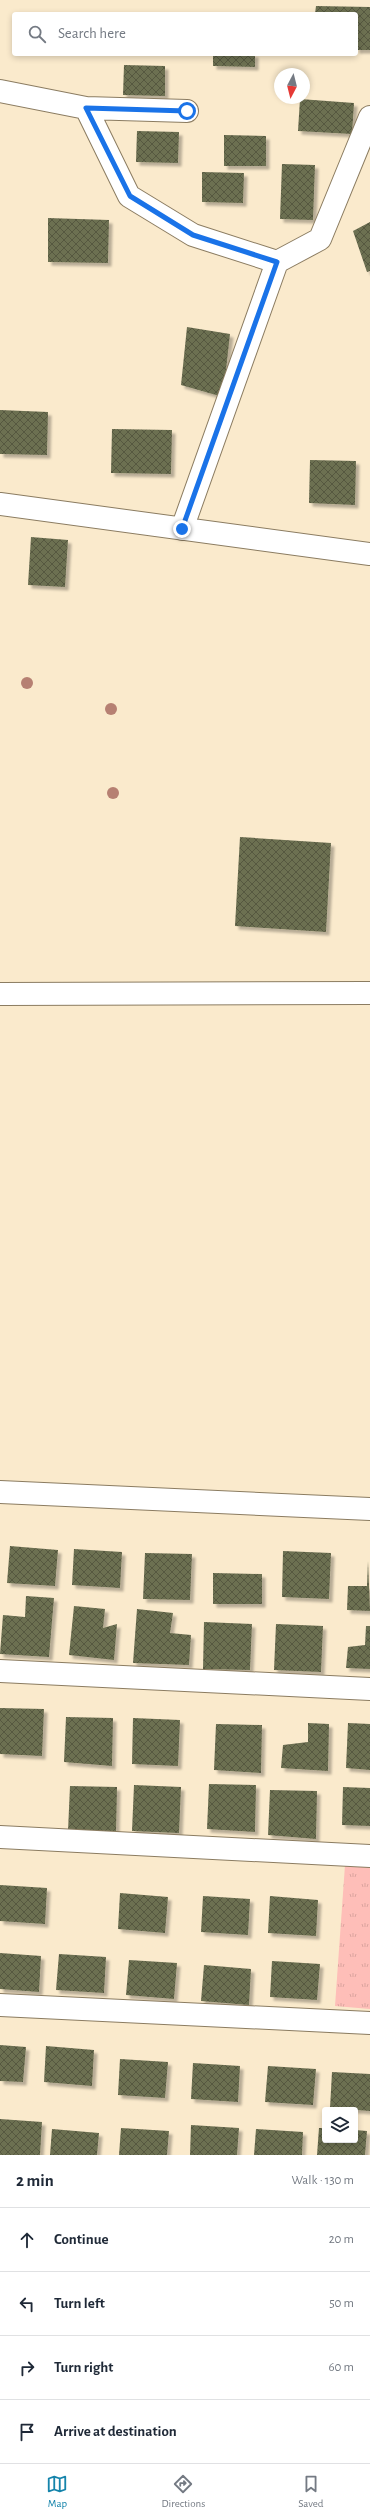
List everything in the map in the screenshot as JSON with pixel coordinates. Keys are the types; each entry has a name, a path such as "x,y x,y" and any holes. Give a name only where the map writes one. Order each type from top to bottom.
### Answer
{"street":[{"path":"0,91 86,108 187,111"},
{"path":"86,108 130,196 193,235 277,262"},
{"path":"182,529 277,262 320,239 370,117"},
{"path":"0,504 370,554"},
{"path":"0,994 370,994"},
{"path":"0,1492 370,1509"},
{"path":"0,1671 370,1690"},
{"path":"0,1837 370,1856"},
{"path":"0,2005 370,2023"}],"green space":[{"path":"345,1865 370,1866 370,2009 335,2006"}],"building":[{"path":"316,6 370,7 370,50 358,50 358,12 315,12"},
{"path":"213,56 255,56 255,67 213,66"},
{"path":"124,65 165,66 165,96 123,95"},
{"path":"310,100 354,103 352,134 298,131 300,104 310,104"},
{"path":"137,131 179,132 178,163 136,162"},
{"path":"224,135 266,136 266,166 224,166"},
{"path":"282,164 315,165 313,220 280,219"},
{"path":"202,172 244,173 243,203 202,202"},
{"path":"48,218 109,220 108,263 48,262"},
{"path":"370,222 370,271 367,272 353,231"},
{"path":"187,327 230,334 223,397 181,385"},
{"path":"0,410 48,412 47,455 0,454"},
{"path":"112,429 172,430 171,474 111,473"},
{"path":"310,460 356,461 355,505 309,503"},
{"path":"31,537 68,540 65,587 28,585"},
{"path":"240,837 331,843 326,932 235,926"},
{"path":"10,1546 58,1550 55,1586 7,1583"},
{"path":"74,1549 122,1552 120,1588 72,1585"},
{"path":"283,1551 331,1553 329,1599 282,1597"},
{"path":"145,1553 192,1554 190,1600 143,1599"},
{"path":"368,1561 370,1611 347,1610 348,1586 367,1586"},
{"path":"213,1573 262,1574 262,1604 213,1604"},
{"path":"26,1596 54,1598 49,1657 0,1654 3,1615 25,1617"},
{"path":"74,1606 105,1609 103,1628 117,1624 114,1660 69,1655"},
{"path":"137,1609 173,1613 170,1633 191,1635 189,1665 133,1663"},
{"path":"204,1622 252,1624 250,1670 203,1669"},
{"path":"276,1624 323,1626 321,1672 274,1670"},
{"path":"366,1626 370,1626 370,1669 346,1668 348,1647 365,1645"},
{"path":"0,1708 44,1709 42,1756 0,1754"},
{"path":"66,1717 113,1718 112,1766 64,1762"},
{"path":"133,1718 180,1720 178,1766 132,1764"},
{"path":"308,1723 329,1724 328,1771 281,1768 283,1745 308,1742"},
{"path":"348,1723 370,1724 370,1770 346,1768"},
{"path":"216,1724 262,1725 261,1773 214,1770"},
{"path":"209,1784 256,1785 255,1832 207,1829"},
{"path":"134,1785 181,1787 179,1833 132,1831"},
{"path":"70,1786 117,1787 116,1834 68,1831"},
{"path":"343,1787 370,1788 370,1826 342,1825"},
{"path":"270,1790 317,1791 316,1839 268,1835"},
{"path":"0,1885 47,1888 45,1924 0,1921"},
{"path":"120,1893 168,1897 165,1933 118,1929"},
{"path":"203,1896 250,1899 248,1935 201,1932"},
{"path":"270,1896 318,1900 316,1936 268,1933"},
{"path":"0,1953 41,1956 39,1992 0,1989"},
{"path":"59,1954 106,1957 104,1993 56,1990"},
{"path":"129,1960 177,1963 174,1999 126,1995"},
{"path":"272,1961 320,1964 317,2000 270,1997"},
{"path":"204,1965 251,1969 249,2005 201,2001"},
{"path":"0,2045 26,2047 23,2082 0,2081"},
{"path":"46,2046 94,2050 92,2086 44,2082"},
{"path":"120,2059 168,2062 165,2098 118,2095"},
{"path":"193,2063 240,2066 238,2102 191,2099"},
{"path":"268,2066 316,2069 313,2105 265,2102"},
{"path":"332,2072 370,2074 370,2111 358,2110 358,2107 330,2107"},
{"path":"0,2119 42,2122 40,2155 0,2155"},
{"path":"191,2125 239,2128 237,2155 190,2155"},
{"path":"121,2128 169,2131 167,2155 119,2155"},
{"path":"319,2128 322,2128 322,2143 358,2143 358,2130 367,2131 365,2155 317,2155"},
{"path":"52,2129 99,2133 97,2155 50,2155"},
{"path":"256,2129 303,2132 302,2155 254,2155"}],"route":[{"path":"182,529 277,262 193,235 130,196 86,108 187,111"}]}
